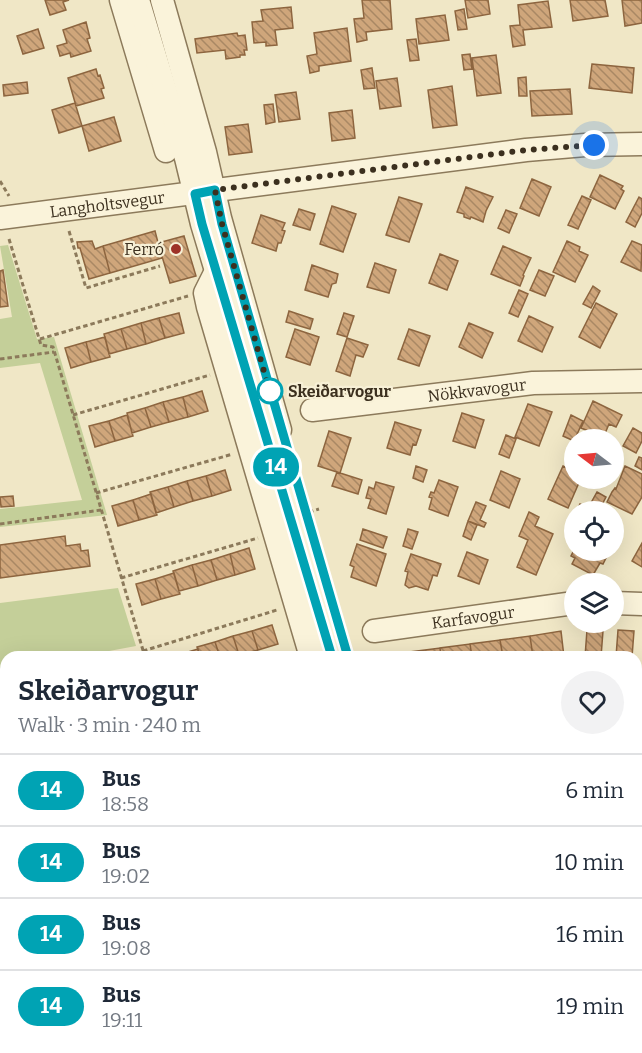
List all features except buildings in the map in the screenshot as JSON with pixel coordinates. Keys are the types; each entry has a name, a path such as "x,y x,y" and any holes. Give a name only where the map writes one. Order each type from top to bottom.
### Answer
{"street":[{"path":"121,0 162,106 222,224 282,437 346,651"},
{"path":"138,0 162,106 166,152"},
{"path":"162,0 205,192 216,271 330,651"},
{"name":"Langholtsvegur","path":"0,218 526,150 585,145 642,144"},
{"path":"216,271 205,293 206,300 309,651"},
{"name":"Nökkvavogur","path":"312,410 533,383 642,381"},
{"path":"624,603 642,604"},
{"name":"Karfavogur","path":"374,631 564,604"}],"path":[{"path":"0,182 9,195"},
{"path":"69,231 86,288 160,266"},
{"path":"9,239 41,345 52,347 54,352 143,651 279,610"},
{"path":"40,339 179,298"},
{"path":"0,359 54,352"},
{"path":"73,415 210,375"},
{"path":"96,493 233,454"},
{"path":"0,524 101,510"},
{"path":"121,578 258,538"}],"green space":[{"path":"8,245 37,339 54,337 107,515 0,527 0,509 82,500 40,363 0,368 0,319 12,317 0,246"},
{"path":"118,588 136,646 109,651 0,651 0,603"}],"bus line":[{"name":"14","path":"330,651 195,194 215,190 222,224 346,651"}],"place":[{"name":"Ferró","path":"176,249"},
{"name":"Skeiðarvogur","path":"270,391"}],"route":[{"path":"270,391 271,396 222,224 215,190 526,150 594,145"}]}
